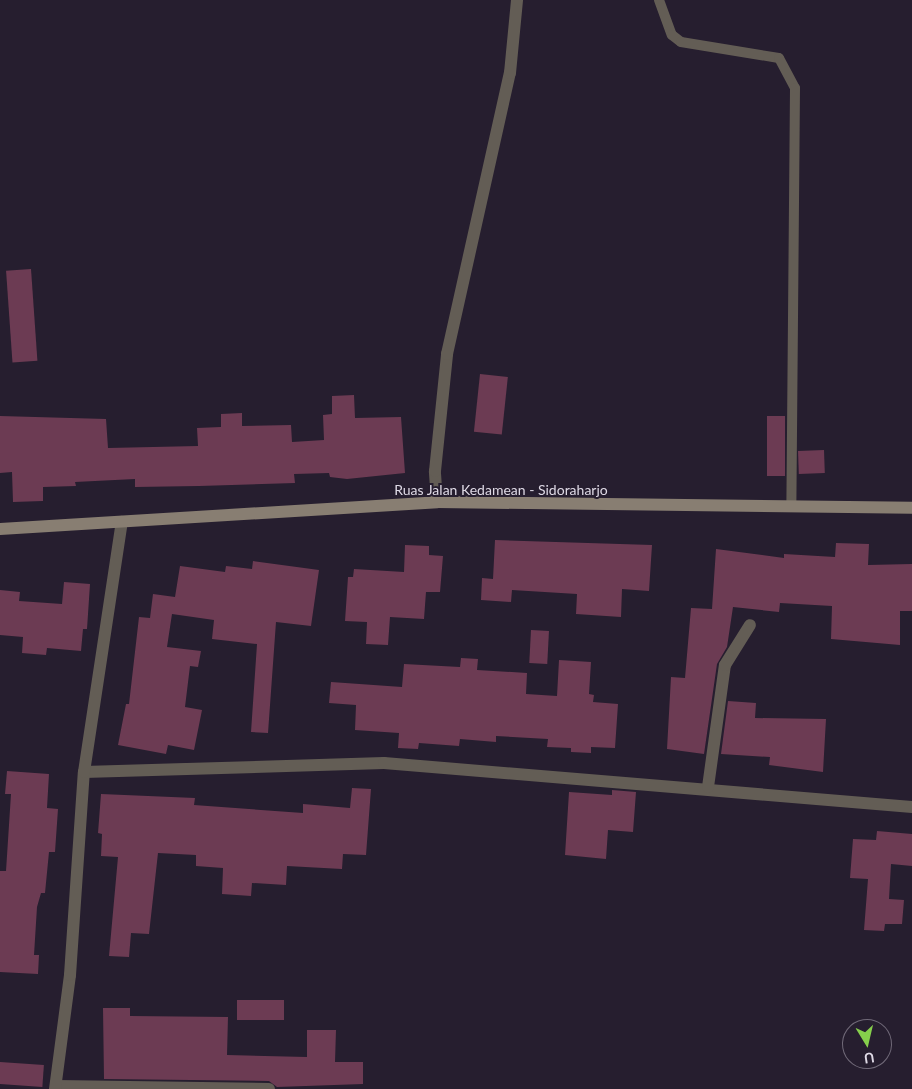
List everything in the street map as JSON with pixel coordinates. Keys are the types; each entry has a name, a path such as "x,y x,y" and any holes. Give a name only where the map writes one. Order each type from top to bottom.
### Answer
{"main road":[{"name":"Ruas Jalan Kedamean - Sidoraharjo","path":"0,529 437,502 912,508"}],"street":[{"path":"437,502 436,446 448,354 510,73 517,0"},
{"path":"122,522 84,772 70,975 56,1088 269,1089"},
{"path":"708,787 725,665 750,624"},
{"path":"84,772 384,763 708,787 912,807"}],"lane":[{"path":"659,0 672,35 681,42 779,58 795,88 791,506"}],"building":[{"path":"31,269 37,361 12,363 6,271"},
{"path":"480,374 508,377 502,435 474,432"},
{"path":"354,395 355,418 401,417 405,473 347,479 330,477 329,473 294,474 295,483 199,486 135,487 135,479 75,482 76,486 43,487 43,501 13,502 12,472 0,473 0,416 106,419 108,448 198,446 197,428 221,427 221,414 242,413 242,426 291,425 292,442 324,440 323,415 332,414 332,396"},
{"path":"767,416 785,416 785,476 767,476"},
{"path":"824,450 825,473 799,474 798,451"},
{"path":"495,540 652,545 649,591 622,589 621,617 576,614 577,594 512,590 511,602 481,600 482,578 493,579"},
{"path":"836,543 869,544 868,565 912,564 912,611 900,611 900,645 831,639 832,606 780,603 779,612 733,607 727,647 717,664 704,754 667,749 671,677 685,678 691,608 712,609 716,549 784,558 784,554 835,557"},
{"path":"405,545 429,546 429,555 443,556 440,592 426,592 424,619 390,617 388,645 366,644 367,622 345,621 348,577 353,577 354,569 404,572"},
{"path":"253,561 319,570 311,626 276,622 268,733 251,732 257,644 212,639 214,620 172,614 167,647 201,651 198,667 190,666 185,707 202,710 194,750 168,745 166,754 118,745 126,704 129,704 139,617 150,618 153,594 175,597 180,566 225,572 226,566 252,569"},
{"path":"64,582 90,584 87,629 83,629 81,651 47,648 46,655 22,653 23,637 0,635 0,590 20,592 19,601 62,604"},
{"path":"531,630 549,631 547,664 529,663"},
{"path":"461,658 478,659 477,670 527,673 526,694 557,696 559,660 591,662 589,694 594,695 593,702 618,704 615,748 591,747 591,753 571,752 571,748 547,747 548,739 496,736 496,742 460,739 459,746 419,743 418,749 398,748 399,733 355,730 356,705 329,703 331,682 402,687 404,664 460,667"},
{"path":"728,701 756,703 755,718 826,719 823,772 769,765 770,757 721,754"},
{"path":"7,771 49,774 47,808 58,809 55,852 49,852 45,893 41,893 37,907 34,955 39,955 38,974 0,972 0,871 6,871 11,794 5,794"},
{"path":"352,788 371,789 366,855 343,854 342,869 287,866 286,885 252,883 251,896 222,894 223,868 196,866 196,855 158,853 149,934 131,933 129,957 109,956 118,857 101,856 102,834 98,833 101,794 195,798 194,805 303,813 303,804 350,808"},
{"path":"612,790 636,792 633,832 608,830 606,859 565,855 569,792 612,795"},
{"path":"877,831 912,834 912,866 891,864 889,899 904,900 902,924 885,924 884,931 864,930 868,879 850,878 853,839 876,840"},
{"path":"237,1000 284,1000 284,1020 237,1020"},
{"path":"103,1008 130,1008 130,1016 228,1017 227,1055 307,1057 307,1030 336,1030 335,1062 363,1062 363,1084 277,1087 269,1081 104,1079"},
{"path":"0,1062 44,1065 42,1087 0,1084"}]}
